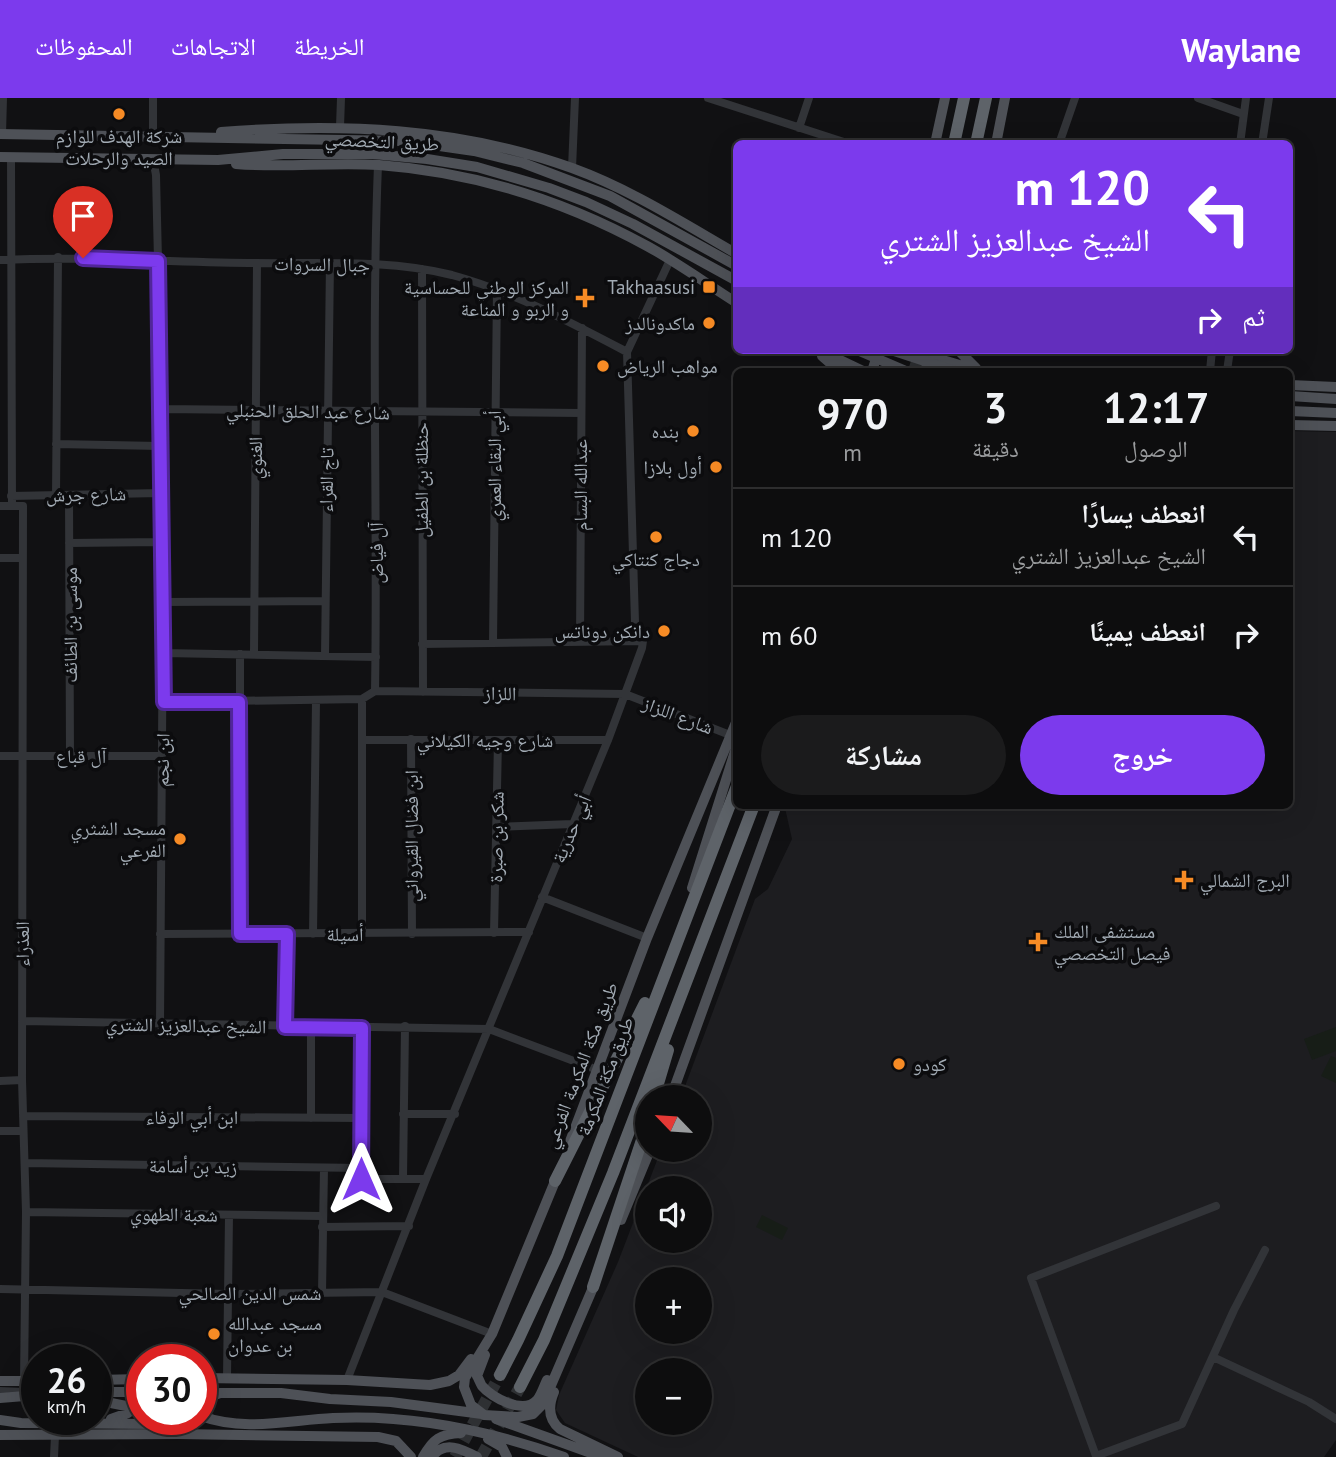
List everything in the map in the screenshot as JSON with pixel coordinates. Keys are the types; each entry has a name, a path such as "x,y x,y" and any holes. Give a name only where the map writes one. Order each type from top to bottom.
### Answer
{"highway":[{"path":"955,140 964,98"},
{"path":"977,140 986,98"},
{"name":"طريق مكة المكرمة","path":"500,1375 557,1256 733,796"},
{"path":"520,1387 544,1340 581,1250 752,809"},
{"path":"555,1181 674,946"},
{"path":"657,1085 687,981"},
{"path":"593,1287 635,1161"}],"main road":[{"path":"936,140 945,98"},
{"path":"997,140 1005,98"},
{"path":"153,136 340,127 407,131 459,138 572,168 648,203 733,252"},
{"name":"طريق التخصصي","path":"1,134 405,141 474,151 548,171 635,208 733,264"},
{"name":"طريق التخصصي","path":"5,157 218,160 283,154 359,154 427,159 477,167 550,188 586,202 634,224 733,279"},
{"path":"218,160 238,164 378,165 456,176 518,191 575,210 620,231 733,300"},
{"path":"822,354 836,368"},
{"path":"827,354 857,368"},
{"path":"866,354 899,368"},
{"path":"903,354 946,368"},
{"path":"962,354 977,368"},
{"path":"926,368 938,355 972,368"},
{"path":"1293,385 1336,387"},
{"path":"1293,397 1336,399"},
{"path":"1293,411 1336,413"},
{"path":"1293,425 1336,426"},
{"name":"طريق مكة المكرمة الفرعي","path":"484,1415 471,1405 464,1387 466,1378 492,1334 555,1181 595,1069 733,729"},
{"path":"674,946 733,758"},
{"path":"720,893 758,809"},
{"path":"675,1085 776,809"},
{"path":"217,1394 281,1393 391,1402 484,1415 518,1417 533,1414 543,1404 645,1162"},
{"path":"492,1334 477,1376 481,1386 504,1401 517,1405 528,1405 537,1401 593,1287"},
{"path":"593,1287 566,1365 551,1397 550,1416 559,1429 618,1457"},
{"path":"217,1378 347,1380 430,1385 449,1381 459,1375 492,1334"},
{"path":"0,1381 21,1381"},
{"path":"0,1398 21,1396"},
{"path":"112,1404 126,1406 128,1413 112,1419"},
{"path":"484,1415 601,1457"},
{"path":"217,1422 267,1425 333,1418 422,1420 532,1446 564,1457"},
{"path":"0,1420 21,1421"},
{"path":"423,1457 435,1438 447,1433 474,1432 502,1447 507,1457"},
{"path":"0,1435 378,1437 396,1441 411,1457"},
{"path":"432,1457 443,1447 451,1446 477,1457"}],"street":[{"path":"1,134 3,98"},
{"path":"153,98 153,136"},
{"path":"340,127 341,98"},
{"path":"572,168 575,98"},
{"path":"708,98 837,140"},
{"path":"799,128 809,98"},
{"path":"1060,140 1075,98"},
{"path":"1198,98 1243,114"},
{"path":"1240,140 1246,98"},
{"path":"1263,140 1269,98"},
{"path":"0,506 12,500 11,260 5,157"},
{"name":"ابن نجم","path":"153,159 156,174 162,409 160,493 164,653 160,1025"},
{"name":"آل فياض","path":"375,691 374,264 378,165"},
{"path":"56,495 58,257"},
{"name":"جبال السروات","path":"0,260 58,257 257,263 330,262 422,269 497,289 545,309 627,352"},
{"path":"422,644 643,641 635,622 627,352 670,260"},
{"name":"تاج القراء","path":"325,656 330,262"},
{"name":"الغنوي","path":"254,653 257,263"},
{"name":"حنظلة بن الطفيل","path":"422,269 423,692"},
{"name":"أبي البقاء العمري","path":"493,643 497,289"},
{"name":"عبدالله البسام","path":"580,642 582,328"},
{"name":"شارع عبد الحلق الحنبلي","path":"162,409 581,413"},
{"path":"56,444 160,446"},
{"name":"شارع جرش","path":"12,500 56,495 160,493"},
{"name":"موسى بن الطائف","path":"69,495 70,756"},
{"name":"العذراء","path":"12,500 23,506 24,1344"},
{"path":"69,543 161,542"},
{"path":"0,558 22,558"},
{"path":"163,602 325,601"},
{"name":"أبي حدرية","path":"347,1380 426,1179 608,740 643,641"},
{"path":"164,653 376,657"},
{"path":"240,653 240,934"},
{"path":"164,702 362,699 375,691"},
{"name":"اللزاز","path":"375,691 625,694"},
{"name":"شارع اللزاز","path":"625,694 730,735"},
{"path":"362,699 362,934"},
{"path":"313,933 316,701"},
{"name":"ابن فضال القيرواني","path":"411,739 412,934"},
{"name":"شارع وجيه الكيلاني","path":"363,740 608,740"},
{"name":"شكر بن صبرة","path":"495,933 498,741"},
{"name":"آل قباع","path":"0,756 162,756"},
{"path":"496,827 572,824"},
{"path":"542,897 647,938"},
{"name":"أسيلة","path":"160,934 529,932"},
{"path":"285,1027 287,934"},
{"name":"الشيخ عبدالعزيز الشتري","path":"22,1021 489,1029 595,1069"},
{"path":"403,1178 405,1026"},
{"path":"311,1027 311,1118"},
{"path":"362,1028 361,1179 426,1179"},
{"path":"0,1081 22,1080"},
{"path":"403,1114 455,1114"},
{"name":"ابن أبي الوفاء","path":"23,1116 361,1118"},
{"path":"0,1131 23,1131"},
{"name":"زيد بن أسامة","path":"25,1163 361,1168"},
{"path":"322,1293 321,1216 324,1168"},
{"path":"1216,1206 1031,1278 1096,1456 1182,1424 1234,1310 1265,1250"},
{"name":"شعبة الطهوي","path":"26,1212 321,1216"},
{"path":"227,1378 229,1215"},
{"path":"322,1227 409,1226"},
{"name":"شمس الدين الصالحي","path":"0,1289 227,1294 382,1292 492,1334"},
{"path":"1213,1357 1309,1402 1336,1419"},
{"path":"0,1391 21,1393"},
{"path":"54,1457 55,1436"}],"shaded area":[{"name":"مستشفى الملك فيصل التخصصي","path":"1293,431 1336,432 1336,1440 1324,1457 638,1457 565,1423 556,1410 559,1395 635,1218 635,1253 712,1253 712,1176 651,1176 656,1162 712,1162 712,1085 685,1085 755,899 768,889 792,839 785,809 1293,809"},
{"path":"1336,1027 1336,1051 1312,1060 1304,1039"},
{"path":"1331,1056 1336,1058 1336,1083 1321,1076"},
{"path":"762,1215 788,1228 782,1240 756,1227"}],"tunnel":[{"path":"915,368 920,354"},
{"path":"455,1457 500,1375"},
{"path":"481,1457 520,1387"}],"place":[{"name":"شركة الهدف للوازم الصيد والرحلات","path":"119,114"},
{"name":"Takhaasusi","path":"709,287"},
{"name":"المركز الوطني للحساسية و الربو و المناعة","path":"585,298"},
{"name":"ماكدونالدز","path":"709,323"},
{"name":"مواهب الرياض","path":"603,366"},
{"name":"بنده","path":"693,431"},
{"name":"أول بلازا","path":"716,467"},
{"name":"دجاج كنتاكي","path":"656,537"},
{"name":"دانكن دوناتس","path":"664,631"},
{"name":"مسجد الشثري الفرعي","path":"180,839"},
{"name":"البرج الشمالي","path":"1184,880"},
{"name":"مستشفى الملك فيصل التخصصي","path":"1038,942"},
{"name":"كودو","path":"899,1064"},
{"name":"مسجد عبدالله بن عدوان","path":"214,1334"}],"route":[{"path":"83,258 158,261 164,702 239,702 240,934 287,934 285,1027 362,1028 361,1179"}]}
